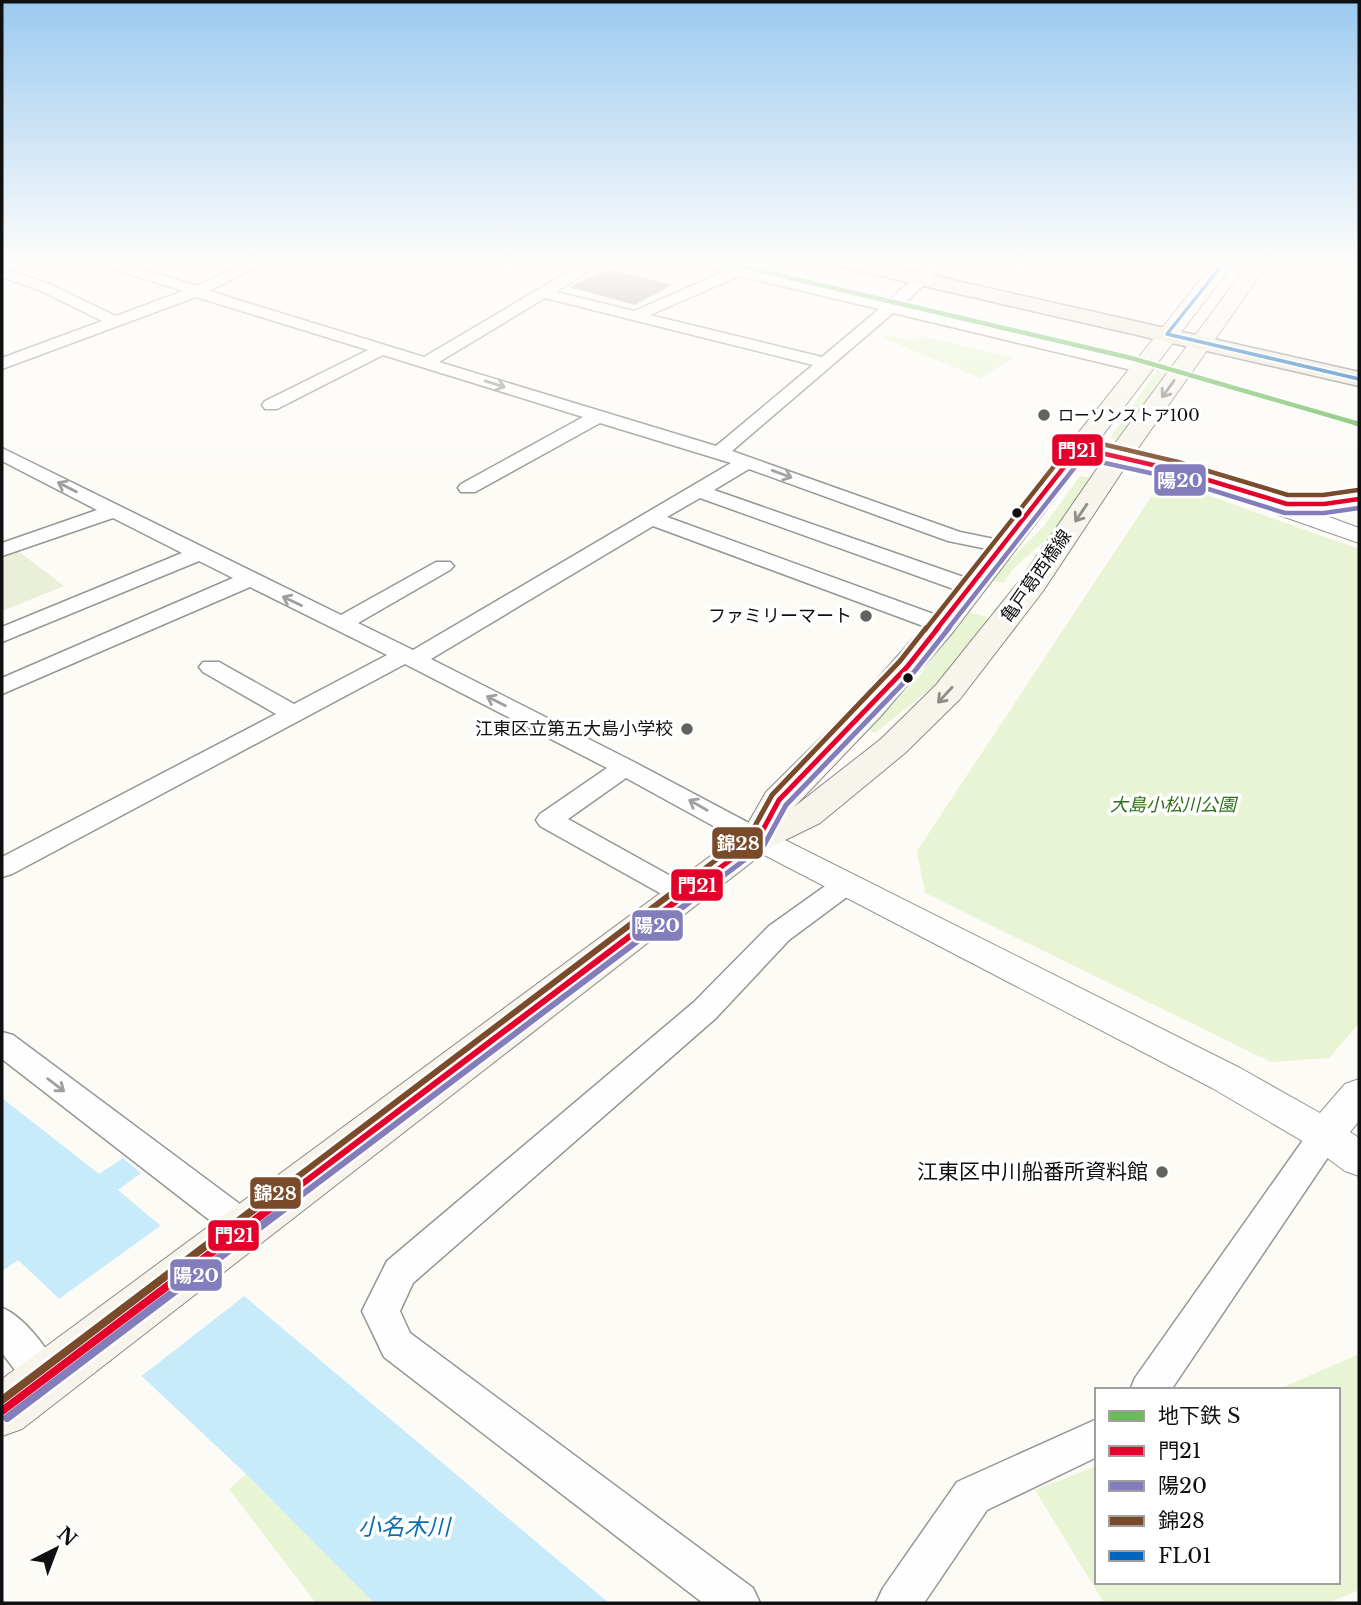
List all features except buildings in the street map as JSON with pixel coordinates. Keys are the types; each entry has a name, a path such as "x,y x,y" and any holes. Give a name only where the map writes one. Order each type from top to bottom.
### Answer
{"main road":[{"name":"亀戸葛西橋線","path":"758,839 779,800 869,709 961,599 1167,335"},
{"path":"1194,335 1359,362"},
{"path":"1204,337 1359,392"},
{"name":"亀戸葛西橋線","path":"2,1411 235,1232 758,839 807,815 893,746 948,692 1002,625 1204,337"},
{"path":"1282,350 1359,369"},
{"path":"1253,354 1359,379"},
{"path":"961,599 983,588 999,592 1016,591 1032,584"},
{"path":"961,599 979,601 998,608 1002,625"}],"street":[{"path":"2,364 80,335"},
{"path":"333,335 747,462 956,537 1002,545"},
{"path":"426,363 473,335"},
{"path":"711,335 825,363"},
{"path":"718,454 858,335"},
{"path":"1007,335 1140,367"},
{"path":"271,405 381,350"},
{"path":"468,488 599,416"},
{"path":"1079,448 1175,470 1267,500 1359,535"},
{"path":"2,454 625,767 845,885 1226,1078 1325,1135 1359,1160"},
{"path":"2,868 293,714 409,657 653,519 747,462"},
{"path":"698,491 961,599"},
{"path":"1267,500 1314,505 1359,500"},
{"path":"1359,500 1344,507 1339,518 1359,535"},
{"path":"2,550 114,511"},
{"path":"653,519 961,599"},
{"path":"2,635 198,554"},
{"path":"341,624 443,566"},
{"path":"2,687 250,579"},
{"path":"211,667 293,714"},
{"path":"625,767 549,820 684,895"},
{"path":"738,1603 397,1345 381,1311 400,1272 705,1010 779,933 845,885"},
{"path":"2,1044 235,1232"},
{"path":"1150,1388 1325,1135 1359,1094"},
{"path":"2,1324 52,1373"},
{"path":"898,1603 971,1496 1095,1438"}],"green space":[{"path":"889,335 912,340 922,336 1014,358 980,378 883,338"},
{"path":"1157,370 1166,373 1118,440 1110,438"},
{"path":"1080,476 1092,478 1050,536 1014,568 1003,583 990,580 1044,526"},
{"name":"大島小松川公園","path":"1201,493 1359,549 1359,1023 1329,1058 1271,1062 925,893 917,851 1151,497"},
{"path":"18,551 64,586 2,611 2,557"},
{"path":"967,612 992,618 949,674 875,733 869,730 916,680"},
{"path":"1359,1354 1359,1590 1328,1603 1104,1603 1035,1490 1095,1467 1095,1584 1340,1584 1340,1388 1282,1388"},
{"path":"246,1474 374,1603 316,1603 229,1489"}],"water":[{"name":"小名木川","path":"2,1098 99,1174 123,1158 141,1173 118,1190 609,1603 374,1603 246,1474 18,1260 2,1271"}],"pier":[{"path":"163,1224 247,1294 139,1378 56,1301"}],"metro line":[{"name":"S","path":"1033,335 1131,358 1359,424"}],"transit line":[{"name":"FL01","path":"1171,335 1359,379"},
{"name":"錦28","path":"2,1400 751,833 772,795 900,661 1074,441 1081,439 1178,462 1288,495 1323,495 1358,490"},
{"name":"門21","path":"2,1411 758,839 779,800 907,667 1079,448 1175,470 1287,504 1324,504 1359,499"},
{"name":"陽20","path":"7,1418 764,845 786,805 914,672 1082,458 1173,478 1285,513 1324,513 1359,508"}],"place":[{"name":"ローソンストア100","path":"1044,415"},
{"name":"ファミリーマート","path":"866,616"},
{"name":"江東区立第五大島小学校","path":"687,729"},
{"name":"江東区中川船番所資料館","path":"1162,1172"}]}
